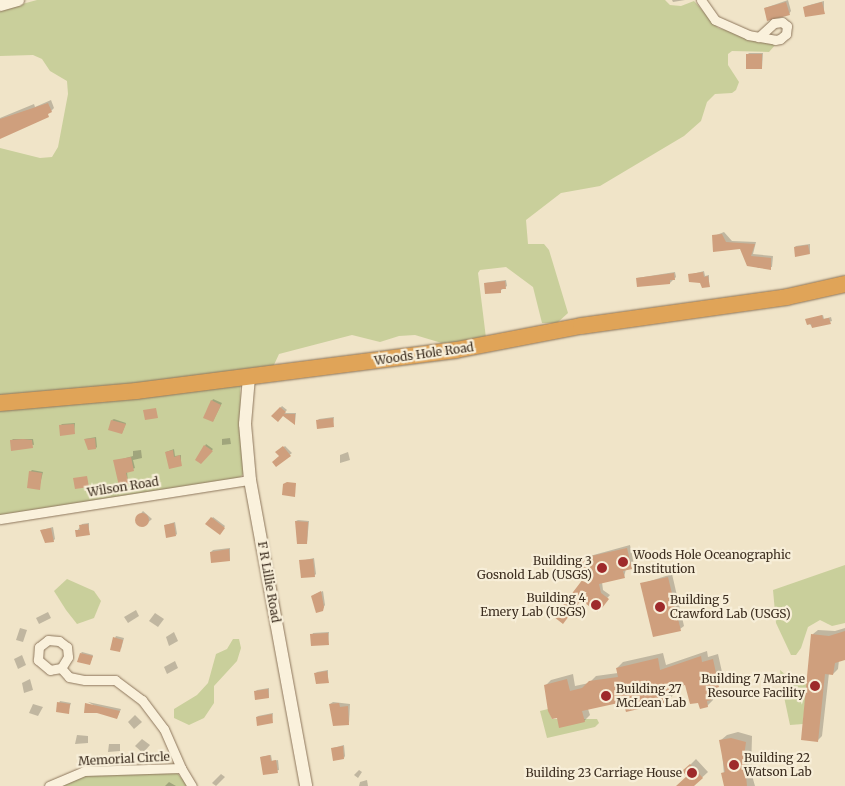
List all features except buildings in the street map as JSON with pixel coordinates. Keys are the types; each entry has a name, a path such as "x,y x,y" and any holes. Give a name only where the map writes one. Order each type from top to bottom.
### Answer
{"highway":[{"name":"Woods Hole Road","path":"0,403 249,377 465,349 581,326 787,297 845,284"}],"street":[{"path":"0,5 18,0"},
{"path":"701,0 707,12 720,24 760,37"},
{"name":"F R Lillie Road","path":"249,377 245,424 250,480 306,786"},
{"name":"Wilson Road","path":"0,520 250,480"},
{"path":"61,668 77,680 115,680 123,683 153,714 181,768"},
{"name":"Memorial Circle","path":"49,786 84,771 181,768 192,786"}],"green space":[{"path":"37,0 665,0 670,5 681,6 694,1 718,28 776,44 769,52 732,51 728,54 728,65 739,82 736,90 732,93 715,94 707,102 701,121 684,136 600,186 561,193 526,220 528,244 544,244 549,250 568,313 557,323 542,323 533,287 506,267 480,270 478,273 486,338 445,344 415,335 399,336 380,342 352,335 279,354 273,367 198,378 0,395 0,148 40,158 52,157 58,147 68,94 67,81 50,71 42,59 33,55 0,56 0,10"},
{"path":"240,385 244,473 239,479 0,515 0,409"},
{"path":"845,565 845,623 832,626 820,620 808,627 801,648 796,655 791,655 776,623 773,590"},
{"path":"67,579 94,591 101,601 94,618 77,624 66,610 54,591"},
{"path":"233,639 239,639 241,648 237,661 214,686 214,703 204,718 189,725 174,718 174,709 197,695 208,683 216,654 227,649"},
{"path":"780,670 793,681 807,683 806,689 782,688"},
{"path":"783,692 806,693 803,724 790,725"},
{"path":"548,709 552,719 597,719 599,723 595,727 547,738 540,711"},
{"path":"176,772 189,786 55,786 81,775"}],"place":[{"name":"Woods Hole Oceanographic Institution","path":"623,562"},
{"name":"Building 3 Gosnold Lab (USGS)","path":"602,568"},
{"name":"Building 4 Emery Lab (USGS)","path":"596,605"},
{"name":"Building 5 Crawford Lab (USGS)","path":"660,607"},
{"name":"Building 7 Marine Resource Facility","path":"815,686"},
{"name":"Building 27 McLean Lab","path":"606,696"},
{"name":"Building 22 Watson Lab","path":"734,765"},
{"name":"Building 23 Carriage House","path":"692,773"}]}
